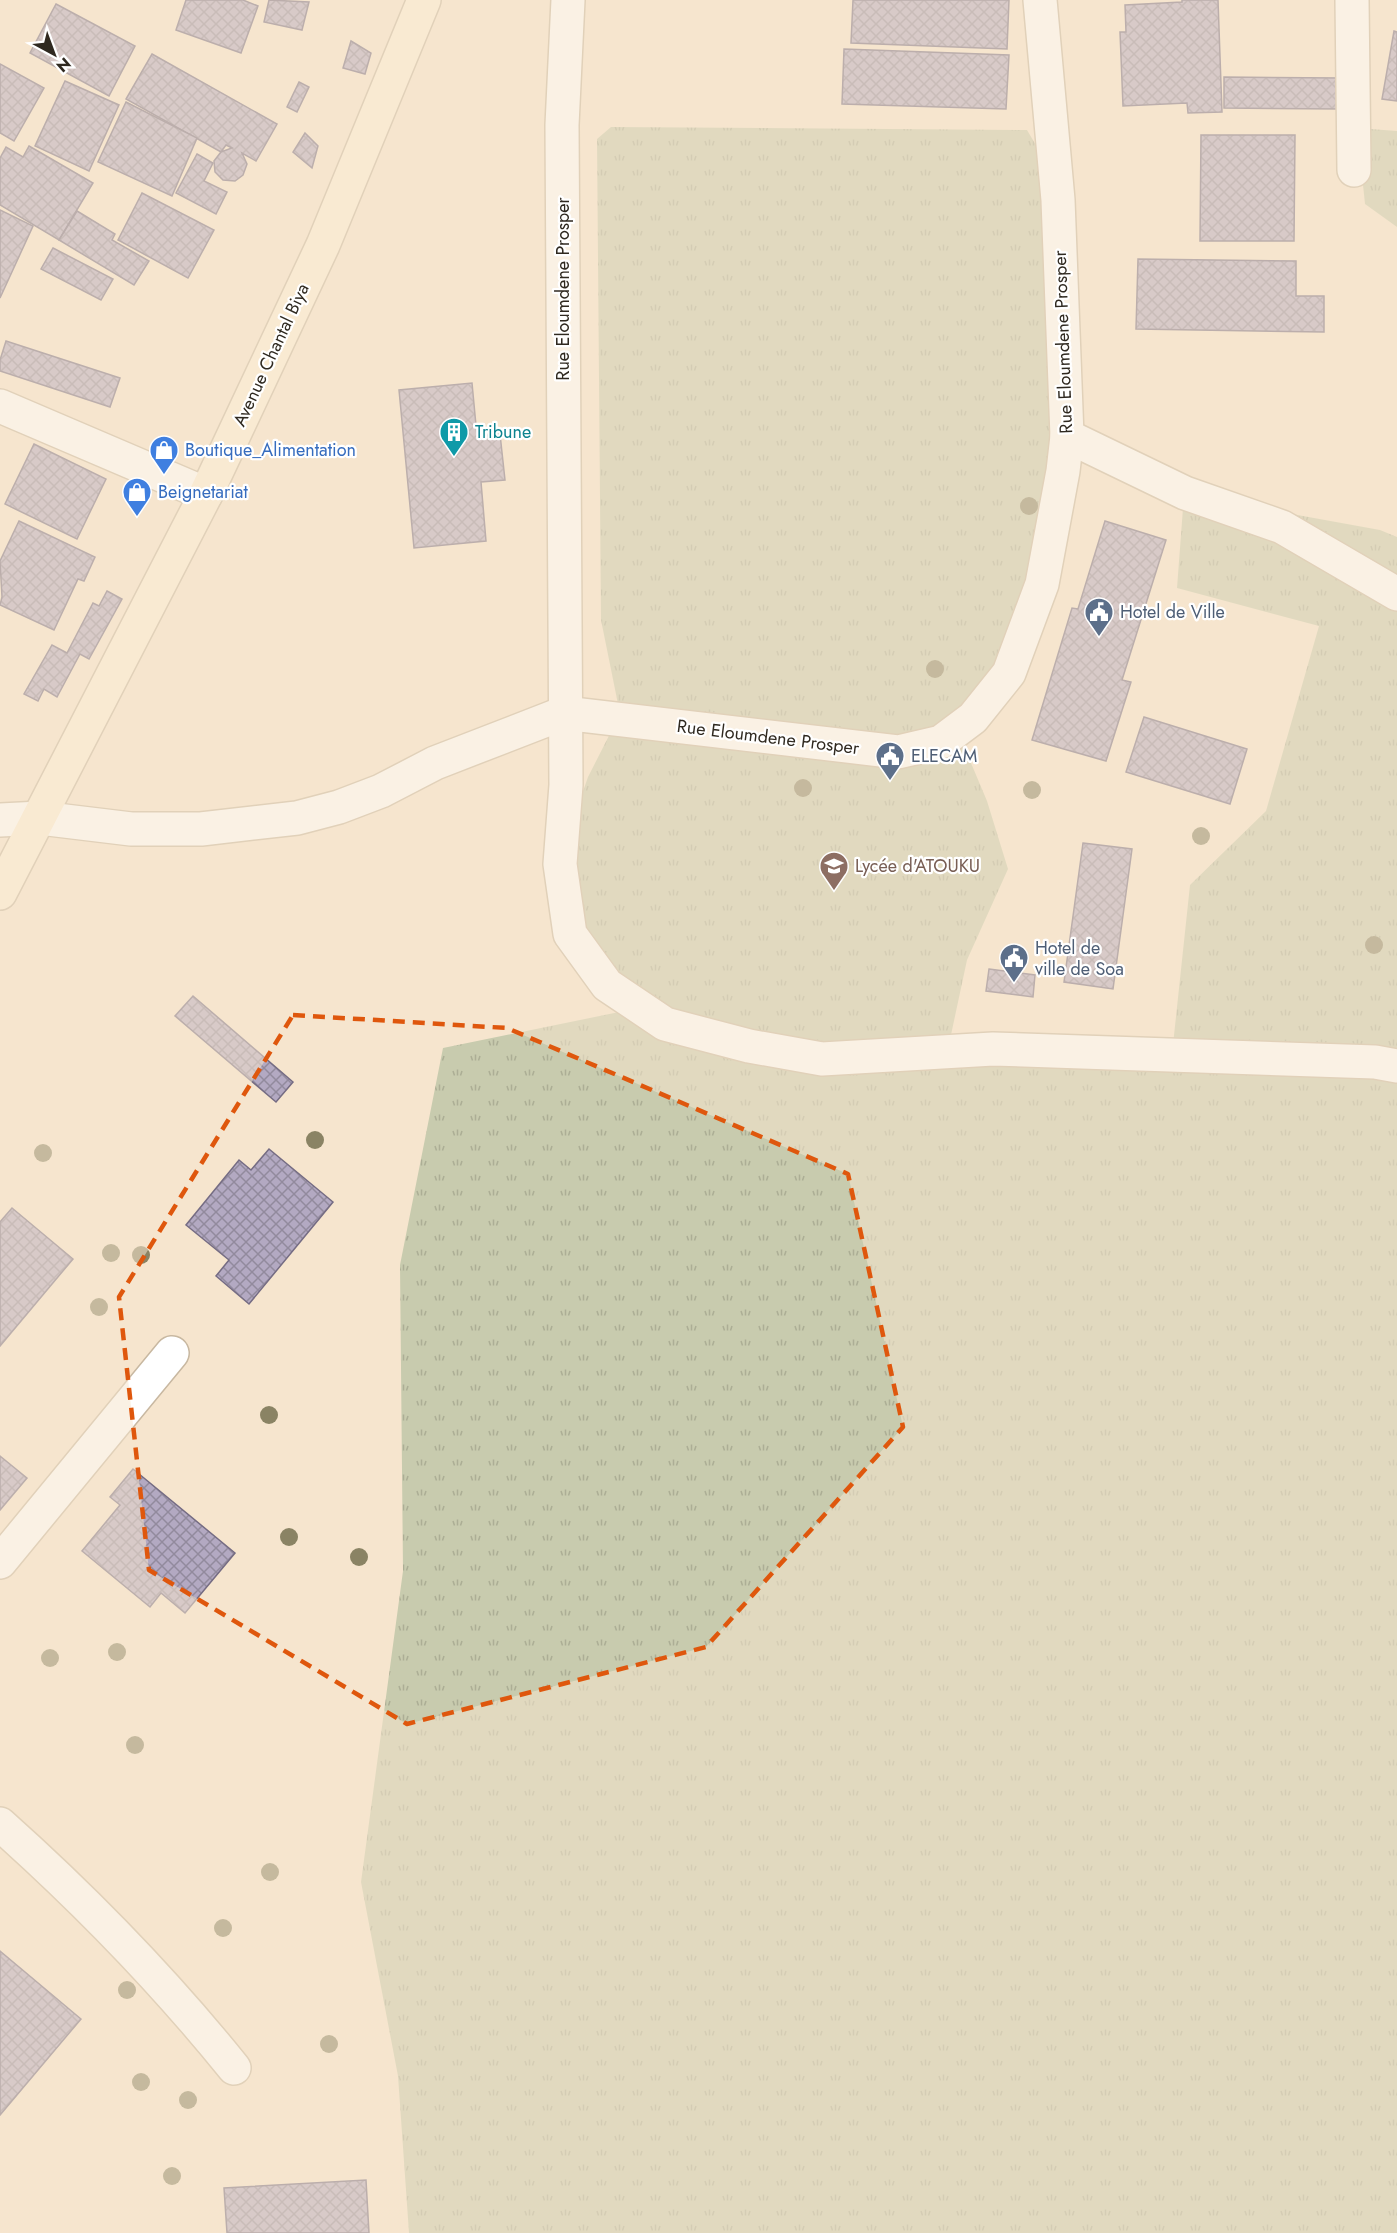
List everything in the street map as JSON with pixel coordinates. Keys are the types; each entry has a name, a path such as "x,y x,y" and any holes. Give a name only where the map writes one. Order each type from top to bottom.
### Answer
{"main road":[{"name":"Avenue Chantal Biya","path":"0,893 206,494 323,245 424,0"}],"street":[{"name":"Rue Eloumdene Prosper","path":"568,0 562,125 564,714 898,752 941,742 972,718 1009,673 1042,584 1063,471 1067,436 1058,200 1040,0"},
{"path":"1352,0 1354,170"},
{"path":"0,406 206,494"},
{"path":"1067,436 1185,493 1282,527 1397,594"},
{"path":"0,820 40,818 131,829 201,829 297,818 339,807 381,791 435,763 564,714 566,785 560,864 570,934 607,985 665,1024 749,1046 822,1059 993,1049 1375,1062 1397,1066"},
{"path":"0,1562 172,1353"},
{"path":"0,1825 97,1915 193,2017 234,2068"}],"highlighted area":[{"path":"293,1015 507,1028 848,1174 903,1427 706,1647 407,1724 149,1570 119,1297"}],"green space":[{"path":"611,127 1027,130 1066,196 1076,459 963,744 987,801 1008,869 967,960 948,1049 1172,1054 1190,885 1266,811 1319,626 1177,588 1183,508 1243,505 1380,530 1397,537 1397,2233 409,2233 398,2076 361,1882 403,1571 400,1265 443,1048 624,1011 576,955 562,852 588,777 620,714 601,620 597,139"},
{"path":"1357,128 1397,131 1397,227 1365,204"}],"building":[{"path":"186,0 243,0 258,6 241,53 176,30"},
{"path":"269,0 309,2 302,30 264,22"},
{"path":"853,0 1009,0 1007,49 851,43"},
{"path":"1182,0 1218,0 1222,112 1188,113 1187,103 1123,106 1120,32 1126,32 1125,5 1182,2"},
{"path":"56,4 135,46 109,96 30,53"},
{"path":"1394,31 1397,32 1397,101 1382,99"},
{"path":"351,41 371,53 365,74 343,68"},
{"path":"844,49 1009,55 1006,109 842,104"},
{"path":"152,54 277,124 256,161 242,153 247,164 243,175 235,181 223,180 215,172 214,161 221,152 126,99","holes":["226,145 232,148 221,152"]},
{"path":"0,64 44,88 14,141 0,133"},
{"path":"1224,77 1342,78 1341,109 1224,108"},
{"path":"65,81 119,105 89,171 35,146"},
{"path":"299,82 309,87 297,112 287,107"},
{"path":"126,102 197,138 172,196 98,162"},
{"path":"305,133 318,146 312,168 293,152"},
{"path":"1201,135 1295,135 1294,241 1200,241"},
{"path":"29,146 93,183 59,240 0,205 0,158 6,147 23,157"},
{"path":"197,154 213,163 204,181 227,192 216,214 176,193"},
{"path":"142,193 214,230 188,278 118,240"},
{"path":"0,210 33,226 0,298"},
{"path":"77,211 115,234 112,240 149,261 134,285 59,240"},
{"path":"53,248 113,279 101,300 41,269"},
{"path":"1138,259 1296,261 1296,296 1324,296 1324,332 1136,329"},
{"path":"6,341 120,378 110,407 0,371 0,360"},
{"name":"Tribune","path":"472,383 477,436 500,434 505,480 481,482 486,541 414,548 399,390"},
{"path":"34,444 106,479 77,539 5,504"},
{"path":"19,521 95,557 84,581 78,579 54,630 0,605 2,597 0,561"},
{"name":"Hotel de Ville","path":"1105,521 1166,540 1122,680 1131,682 1106,761 1032,740 1072,608 1078,609"},
{"path":"107,591 122,599 89,659 80,654 57,697 44,689 38,701 24,694 52,645 67,653 93,603 99,606"},
{"path":"1144,717 1247,749 1230,804 1126,772"},
{"path":"1083,843 1132,849 1113,989 1064,982"},
{"path":"989,969 1035,975 1033,997 986,991"},
{"path":"193,996 293,1082 276,1102 175,1016"},
{"path":"269,1149 333,1202 249,1304 216,1276 229,1260 186,1225 239,1160 251,1170"},
{"path":"12,1208 73,1259 0,1346 0,1222"},
{"path":"0,1456 27,1478 0,1510"},
{"path":"133,1469 235,1553 185,1613 161,1593 150,1607 82,1551 120,1505 110,1497"},
{"path":"0,1951 81,2019 0,2115"},
{"path":"366,2180 369,2233 227,2233 224,2188"}],"place":[{"name":"Tribune","path":"454,458"},
{"name":"Boutique_Alimentation","path":"164,476"},
{"name":"Beignetariat","path":"137,518"},
{"name":"Hotel de Ville","path":"1099,638"},
{"name":"ELECAM","path":"890,782"},
{"name":"Lycée d'ATOUKU","path":"834,892"},
{"name":"Hotel de ville de Soa","path":"1014,984"}]}
